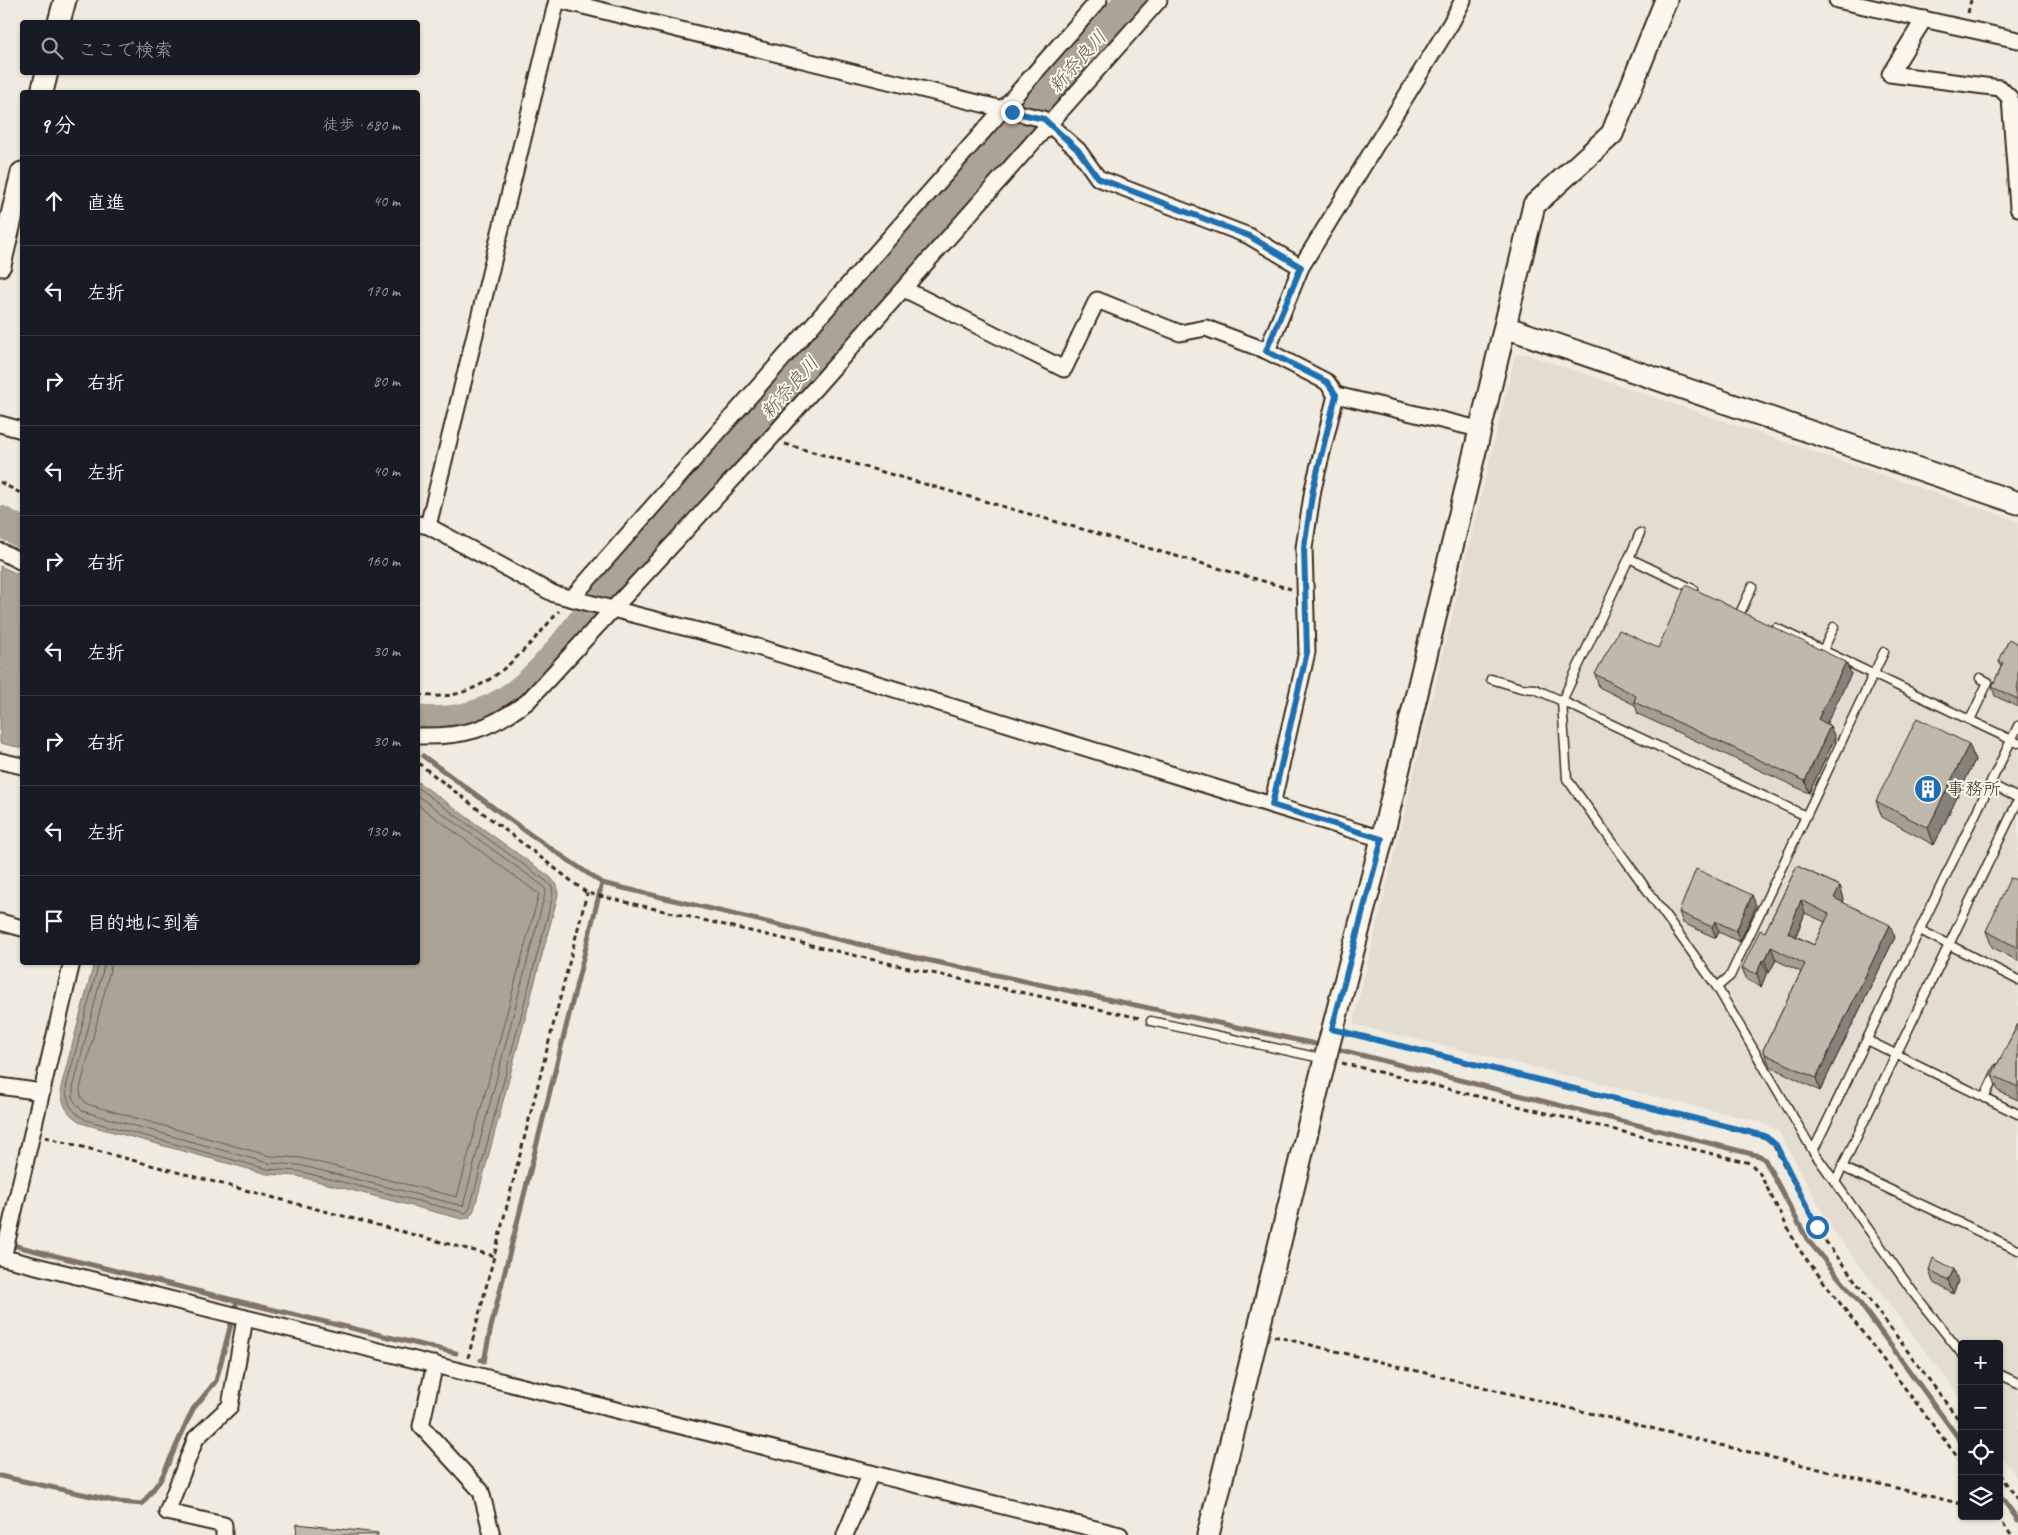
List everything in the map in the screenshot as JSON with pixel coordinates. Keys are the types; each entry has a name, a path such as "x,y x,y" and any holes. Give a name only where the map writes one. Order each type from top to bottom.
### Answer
{"street":[{"path":"60,20 65,0"},
{"path":"1301,267 1249,236 1098,178 1078,150 1047,122 1007,110 558,0 423,525 554,594 738,640 1382,839"},
{"path":"575,599 1007,110 1099,0"},
{"path":"420,736 449,737 482,729 504,719 527,702 611,608 770,439 904,289 1047,122 1158,0"},
{"path":"1266,351 1301,267 1451,23 1462,0"},
{"path":"1208,1535 1332,1029 1382,839 1534,205 1612,134 1666,0"},
{"path":"1837,0 2018,40"},
{"path":"1924,19 1890,74 2000,88 2010,98 2018,208"},
{"path":"42,90 46,75"},
{"path":"0,265 20,181"},
{"path":"904,289 1064,369 1097,300 1180,333 1206,328 1266,351 1327,382 1336,395 1479,429"},
{"path":"1505,327 2018,503"},
{"path":"1272,805 1307,652 1304,548 1313,489 1336,395"},
{"path":"0,424 20,429"},
{"path":"0,551 20,561"},
{"path":"0,761 20,766"},
{"path":"0,922 20,927"},
{"path":"71,965 33,1134 2,1257 1120,1535"},
{"path":"0,1086 42,1092"},
{"path":"224,1535 224,1525 167,1512 196,1438 230,1406 245,1318"},
{"path":"435,1364 421,1426 481,1491 492,1535"},
{"path":"845,1535 871,1473"}],"lane":[{"path":"1640,533 1562,701 1567,779 1717,987 1813,1151 1915,1295 1958,1349"},
{"path":"1629,558 1698,591"},
{"path":"1741,611 1752,586"},
{"path":"1732,607 1749,615"},
{"path":"1766,623 2014,741"},
{"path":"1823,650 1834,627"},
{"path":"1717,987 1730,976 1884,652"},
{"path":"1491,678 1521,688 1535,689 1806,816"},
{"path":"1970,720 1988,682 1980,678"},
{"path":"1813,1151 1990,784 2014,741 2018,726"},
{"path":"1835,1182 2018,799 1990,784"},
{"path":"1920,930 2018,980"},
{"path":"1151,1021 1325,1059"},
{"path":"1867,1040 2018,1114"},
{"path":"1984,1098 2001,1064"},
{"path":"1842,1167 2018,1250"},
{"path":"2003,1376 2018,1383"}],"path":[{"path":"770,439 1306,593"},
{"path":"0,482 20,493"},
{"path":"420,694 426,696 449,694 470,690 495,676 514,661 575,599"},
{"path":"420,765 587,893 909,968 1151,1021"},
{"path":"465,1371 587,893"},
{"path":"1332,1029 1758,1134 1771,1140 1821,1235 1958,1419"},
{"path":"1325,1059 1750,1163 1759,1172 1798,1248 1958,1458"},
{"path":"33,1134 494,1256"},
{"path":"1259,1332 1958,1503"},
{"path":"2000,1475 2018,1499"},
{"path":"2001,1520 2011,1535"}],"shaded area":[{"path":"1523,353 2018,521 2018,1480 2003,1459 2003,1340 1958,1340 1958,1394 1832,1229 1779,1132 1761,1122 1353,1024 1515,356"}],"water":[{"path":"0,566 20,575 20,748 0,743"},
{"path":"420,783 550,877 557,885 558,895 474,1210 469,1218 462,1219 297,1176 267,1174 84,1124 73,1117 66,1109 61,1087 93,965 420,965"}],"building":[{"path":"1686,585 1846,662 1818,719 1830,726 1805,781 1634,702 1636,696 1595,674 1619,630 1658,648"},
{"path":"2009,639 2018,644 2018,699 1992,687 2003,663 1999,661"},
{"name":"事務所","path":"1917,718 1969,744 1928,828 1876,801"},
{"path":"1797,866 1840,886 1834,898 1890,925 1816,1078 1765,1054 1763,1050 1805,964 1771,947 1765,961 1762,960 1757,974 1742,968 1760,930 1765,932","holes":["1801,900 1829,914 1814,945 1788,933"]},
{"path":"1696,869 1752,895 1736,931 1715,921 1712,927 1679,912"},
{"path":"2010,878 2018,880 2018,948 1986,931"},
{"path":"2018,1024 2018,1087 1992,1075"},
{"path":"1933,1258 1954,1269 1948,1281 1929,1270"},
{"path":"297,1524 378,1533 378,1535 296,1535"}],"waterway":[{"name":"新奈良川","path":"420,721 451,721 480,714 505,702 527,686 547,666 604,595 1131,0"},
{"name":"新奈良川","path":"0,521 20,532"},
{"path":"423,756 531,835 602,883 913,957 1320,1045"},
{"path":"481,1360 484,1361 602,883"},
{"path":"1341,1050 1760,1156 1765,1160 1807,1239 1859,1302 1958,1438"},
{"path":"8,1244 456,1353"},
{"path":"0,1476 119,1502 142,1504 161,1479 193,1409 216,1381 237,1301"},
{"path":"2003,1499 2018,1520"}],"place":[{"name":"事務所","path":"1928,789"}],"route":[{"path":"1012,112 1044,119 1078,150 1098,178 1249,236 1301,267 1266,351 1327,382 1336,395 1313,489 1304,548 1307,652 1272,805 1382,839 1332,1029 1765,1136 1776,1145 1817,1227"}]}
